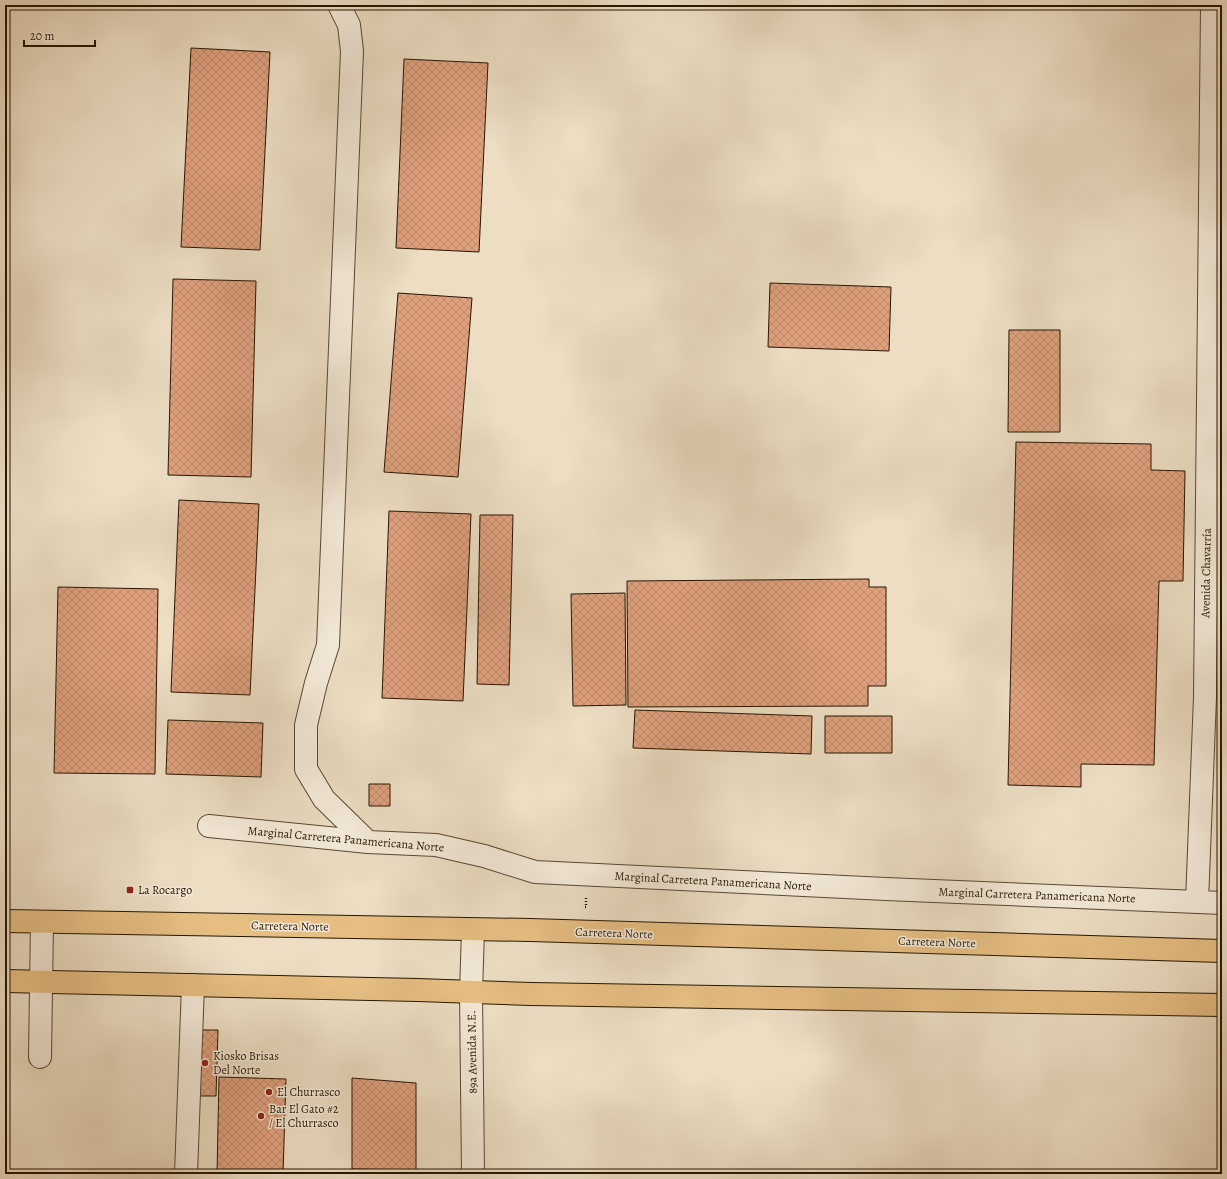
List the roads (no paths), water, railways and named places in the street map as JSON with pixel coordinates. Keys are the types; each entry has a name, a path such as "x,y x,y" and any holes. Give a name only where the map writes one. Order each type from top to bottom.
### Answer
{"highway":[{"name":"Carretera Norte","path":"5,921 530,930 1222,951"},
{"path":"5,981 471,992 1222,1005"}],"street":[{"path":"339,5 349,25 352,51 328,645 316,683 306,725 306,769 324,799 368,842"},
{"name":"Avenida Chavarría","path":"1197,902 1205,697 1212,5"},
{"name":"Marginal Carretera Panamericana Norte","path":"210,826 368,842 436,845 484,856 534,872 886,889 1222,902"},
{"path":"40,1057 42,922"},
{"name":"89a Avenida N.E.","path":"473,930 471,992 473,1174"},
{"path":"186,1174 194,985"}],"place":[{"name":"La Rocargo","path":"130,890"},
{"name":"Kiosko Brisas Del Norte","path":"205,1063"},
{"name":"El Churrasco","path":"269,1092"},
{"name":"Bar El Gato #2 / El Churrasco","path":"261,1116"}]}
